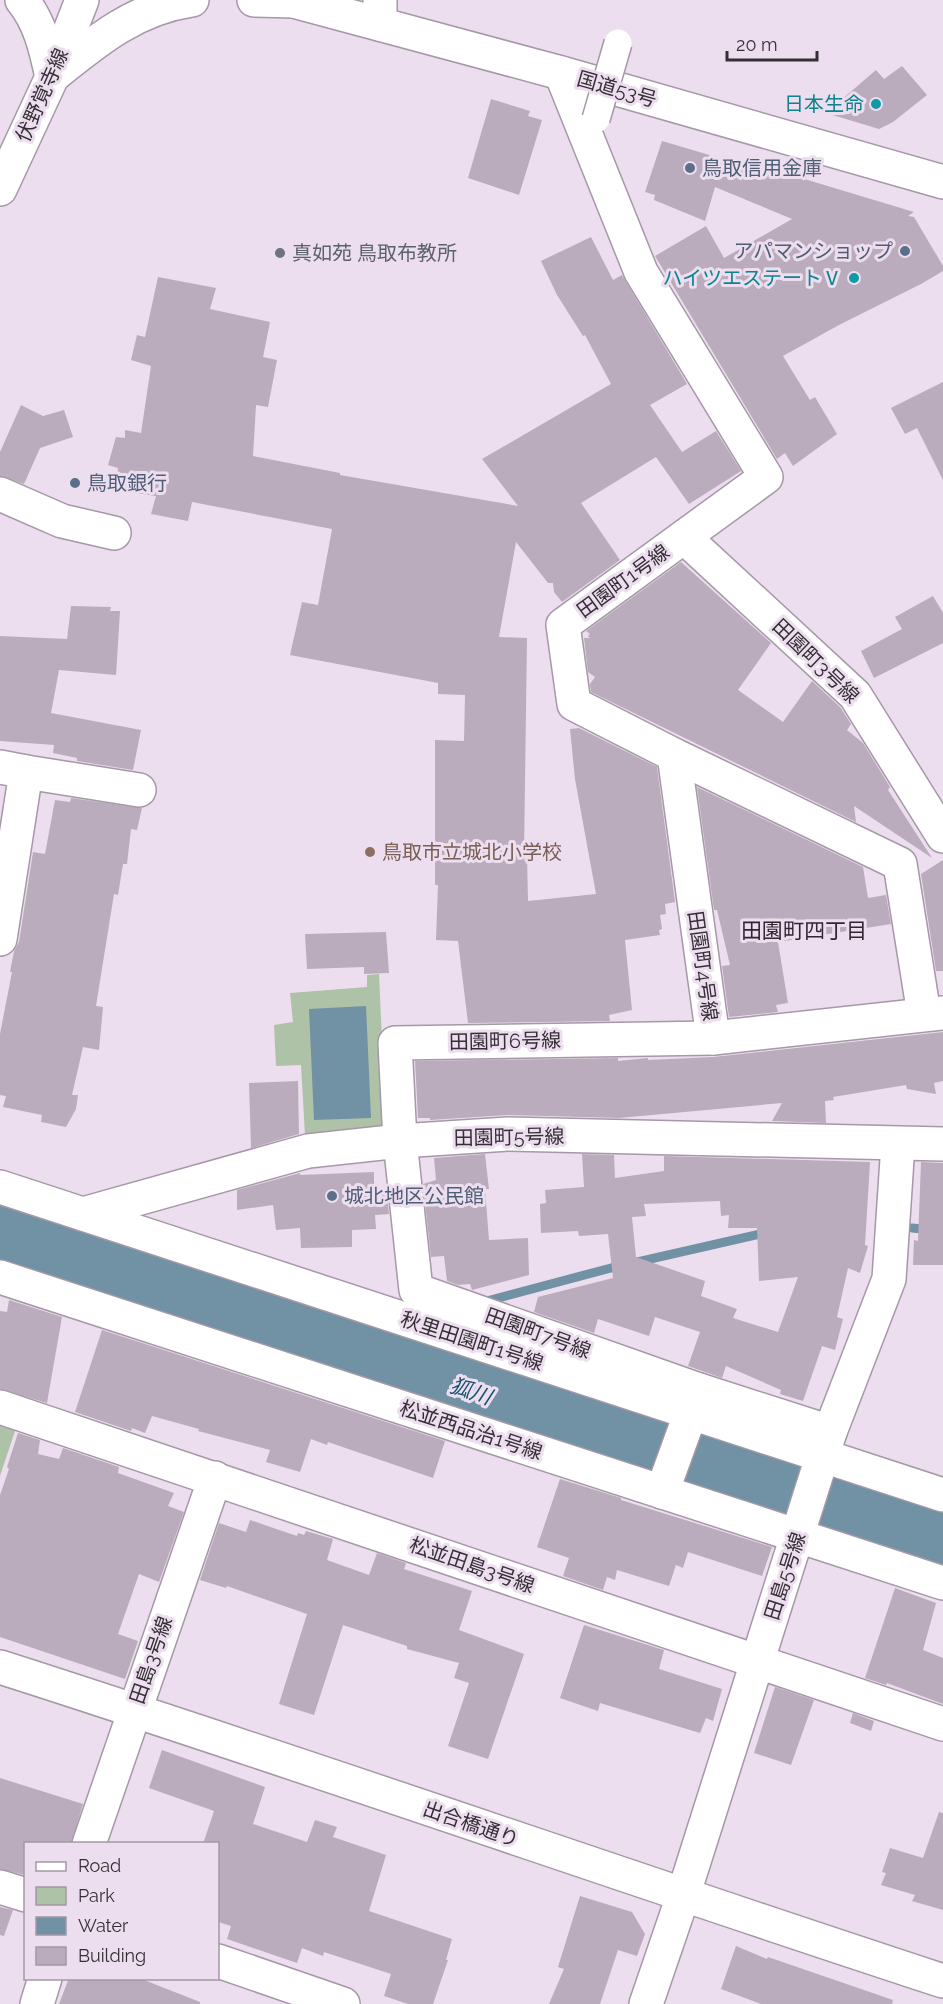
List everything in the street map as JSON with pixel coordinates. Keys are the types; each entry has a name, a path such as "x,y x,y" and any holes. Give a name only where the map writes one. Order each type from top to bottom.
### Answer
{"main road":[{"path":"22,0 40,31 52,76 126,22 158,7 192,0"},
{"name":"伏野覚寺線","path":"0,189 52,76 82,0"},
{"name":"国道53号","path":"255,0 293,0 380,12 561,73 943,183"},
{"name":"田園町1号線","path":"561,73 641,272 766,477 563,625 574,704 900,864"},
{"path":"0,494 62,521 114,533"},
{"name":"田園町3号線","path":"684,537 855,695 943,836"},
{"name":"田園町4号線","path":"674,755 713,1038 933,1013"},
{"path":"0,939 13,770 139,790"},
{"path":"933,1013 900,864 943,836"},
{"name":"田園町6号線","path":"400,1141 395,1043 713,1038"},
{"name":"田園町5号線","path":"83,1215 308,1151 400,1141 508,1134 943,1144"},
{"name":"田園町7号線","path":"400,1141 416,1290 692,1409"},
{"name":"田島5号線","path":"646,2004 683,1896 824,1451 889,1279 898,1144"},
{"name":"秋里田園町1号線","path":"0,1187 692,1409"},
{"name":"松並西品治1号線","path":"0,1277 665,1485 943,1583"},
{"name":"松並田島3号線","path":"0,1407 943,1724"},
{"path":"665,1485 692,1409 824,1451 943,1495"},
{"name":"田島3号線","path":"90,1842 215,1478"},
{"name":"出合橋通り","path":"0,1667 943,1981"},
{"path":"0,1887 24,1894"},
{"path":"219,1961 343,2004"},
{"path":"37,2004 44,1980"}],"street":[{"path":"596,119 618,44"}],"green space":[{"path":"379,974 386,1131 305,1135 301,1065 276,1066 274,1025 293,1022 290,993 367,987 367,975"},
{"path":"0,1422 16,1428 0,1476"}],"water":[{"path":"366,1006 371,1118 314,1120 309,1009"},
{"name":"狐川","path":"0,1203 943,1512 943,1569 0,1262"}],"building":[{"name":"日本生命","path":"902,66 927,95 893,122 879,129 826,113 876,70 884,79"},
{"path":"491,99 530,111 528,116 542,120 519,195 468,178"},
{"path":"662,141 740,164 741,160 914,212 908,216 914,217 943,266 943,271 921,284 783,356 810,400 815,397 837,434 793,466 785,453 777,459 655,256 706,226 724,258 792,219 715,187 705,221 654,200 655,195 645,192"},
{"path":"591,237 613,280 622,275 687,384 650,405 682,452 716,431 741,471 689,504 656,457 581,503 620,560 562,602 554,592 553,583 548,583 516,542 499,637 527,638 524,855 527,855 528,901 596,894 575,779 570,729 579,728 657,767 675,902 665,904 666,914 660,915 662,929 659,930 660,935 625,940 632,1010 609,1015 610,1021 468,1023 458,941 436,940 438,885 435,885 435,740 464,741 465,695 438,694 438,683 290,655 302,602 318,605 332,529 192,502 188,521 151,514 156,496 116,490 118,468 108,465 116,437 125,438 125,430 141,433 151,366 131,360 137,335 145,337 158,277 216,288 210,309 270,322 263,357 277,360 268,407 256,405 253,456 340,473 340,475 518,506 482,459 611,384 585,335 583,336 557,295 541,261"},
{"path":"943,382 943,480 917,428 905,434 891,408"},
{"path":"21,405 43,416 64,410 73,437 40,448 24,484 0,476 0,452"},
{"path":"681,562 771,643 738,690 783,722 812,681 840,707 851,724 847,730 863,743 890,787 888,790 932,858 854,806 856,822 591,692 590,684 595,677 588,672 584,638 590,638 588,636 590,634 586,631"},
{"path":"933,596 943,613 943,643 874,678 861,651 902,629 895,617"},
{"path":"71,606 111,607 110,611 120,611 116,675 59,670 51,713 141,730 133,770 77,761 77,758 53,753 54,745 0,741 0,636 67,639"},
{"path":"697,787 863,867 868,898 886,895 891,924 778,942 788,1003 776,1005 778,1012 729,1017 722,966 730,965 717,910 714,910"},
{"path":"71,798 142,808 137,830 131,829 127,864 123,864 118,895 114,894 96,1006 103,1007 99,1050 83,1047 72,1095 78,1095 76,1109 66,1127 41,1122 42,1115 3,1107 6,1096 0,1095 0,1034 14,951 19,942 33,852 45,854 55,800 70,802"},
{"path":"943,860 943,971 936,971 921,874"},
{"path":"386,932 389,973 364,974 364,967 307,969 305,934"},
{"path":"943,1032 943,1081 934,1083 936,1094 907,1089 906,1085 833,1097 834,1100 825,1101 826,1123 772,1121 782,1103 619,1118 508,1115 430,1120 430,1118 418,1118 415,1061 618,1058 618,1061 713,1057"},
{"path":"298,1081 299,1134 251,1148 249,1083"},
{"path":"485,1154 489,1189 485,1189 489,1240 528,1238 529,1275 472,1290 470,1284 458,1285 447,1281 444,1256 431,1257 423,1184 436,1180 434,1158"},
{"path":"582,1154 614,1155 615,1178 664,1171 664,1156 870,1162 865,1245 868,1246 860,1273 848,1268 837,1317 843,1319 835,1350 822,1346 803,1401 780,1394 781,1390 726,1366 722,1378 688,1366 700,1332 655,1317 649,1336 598,1319 594,1333 534,1312 538,1297 613,1278 608,1234 579,1236 578,1231 541,1233 540,1204 546,1203 545,1190 584,1187","holes":["720,1201 721,1216 729,1215 728,1228 757,1228 759,1281 798,1277 778,1332 733,1318 737,1309 701,1296 705,1281 636,1257 632,1217 646,1216 644,1204"]},
{"path":"921,1162 943,1163 943,1265 913,1265 914,1240 918,1241"},
{"path":"374,1172 374,1189 386,1188 389,1214 375,1215 376,1229 352,1230 352,1247 301,1248 300,1228 276,1230 273,1205 237,1210 237,1190 300,1173 300,1175"},
{"path":"9,1300 62,1317 47,1403 0,1389 0,1311 7,1312"},
{"path":"102,1330 445,1441 433,1478 328,1442 327,1445 311,1439 300,1472 266,1462 270,1450 152,1416 145,1433 132,1428 131,1431 75,1412"},
{"path":"18,1433 40,1440 38,1454 59,1459 63,1448 119,1467 118,1473 174,1493 168,1506 184,1512 159,1582 139,1574 118,1634 138,1641 125,1679 0,1637 0,1495"},
{"path":"560,1479 772,1547 762,1576 688,1552 683,1568 676,1565 669,1586 617,1570 615,1580 607,1577 603,1590 563,1576 569,1558 537,1547"},
{"path":"250,1520 297,1536 298,1533 304,1535 306,1531 333,1539 327,1560 369,1575 377,1553 406,1563 404,1569 472,1591 459,1630 524,1654 488,1759 448,1746 469,1683 454,1678 459,1663 407,1649 407,1646 343,1625 314,1715 279,1704 307,1614 227,1586 226,1588 200,1580 219,1523 246,1532"},
{"path":"895,1588 936,1603 923,1650 943,1658 943,1704 887,1683 886,1685 865,1678"},
{"path":"584,1625 664,1650 659,1669 722,1689 713,1721 706,1718 700,1733 600,1703 598,1711 560,1698"},
{"path":"775,1687 814,1700 791,1765 754,1753"},
{"path":"853,1713 874,1721 871,1731 850,1723"},
{"path":"162,1750 265,1787 253,1824 307,1842 315,1820 337,1827 333,1837 386,1855 369,1911 452,1939 446,1960 448,1960 433,2004 408,2004 384,1996 391,1974 324,1952 323,1956 302,1948 297,1963 227,1939 231,1926 219,1922 219,1842 204,1842 214,1811 149,1788"},
{"path":"0,1778 83,1804 72,1842 24,1842 24,1875 0,1869"},
{"path":"939,1812 943,1813 943,1910 912,1901 915,1895 881,1885 886,1873 882,1872 890,1848 923,1858"},
{"path":"580,1896 632,1912 645,1934 637,1956 618,1950 600,2004 549,2004 564,1969 558,1967"},
{"path":"0,1907 13,1910 4,1936 0,1935"},
{"path":"736,1946 767,1959 768,1957 893,2000 892,2004 761,2004 721,1989"},
{"path":"68,1980 144,1980 200,2002 200,2004 59,2004"}],"waterway":[{"path":"912,1228 943,1231"},
{"path":"483,1302 611,1268 769,1232"}],"place":[{"name":"日本生命","path":"876,104"},
{"name":"鳥取信用金庫","path":"690,168"},
{"name":"アパマンショップ","path":"905,251"},
{"name":"真如苑 鳥取布教所","path":"280,253"},
{"name":"ハイツエステートⅤ","path":"854,278"},
{"name":"鳥取銀行","path":"75,483"},
{"name":"鳥取市立城北小学校","path":"370,852"},
{"name":"城北地区公民館","path":"332,1196"}],"district":[{"name":"田園町四丁目","path":"804,930"}]}
